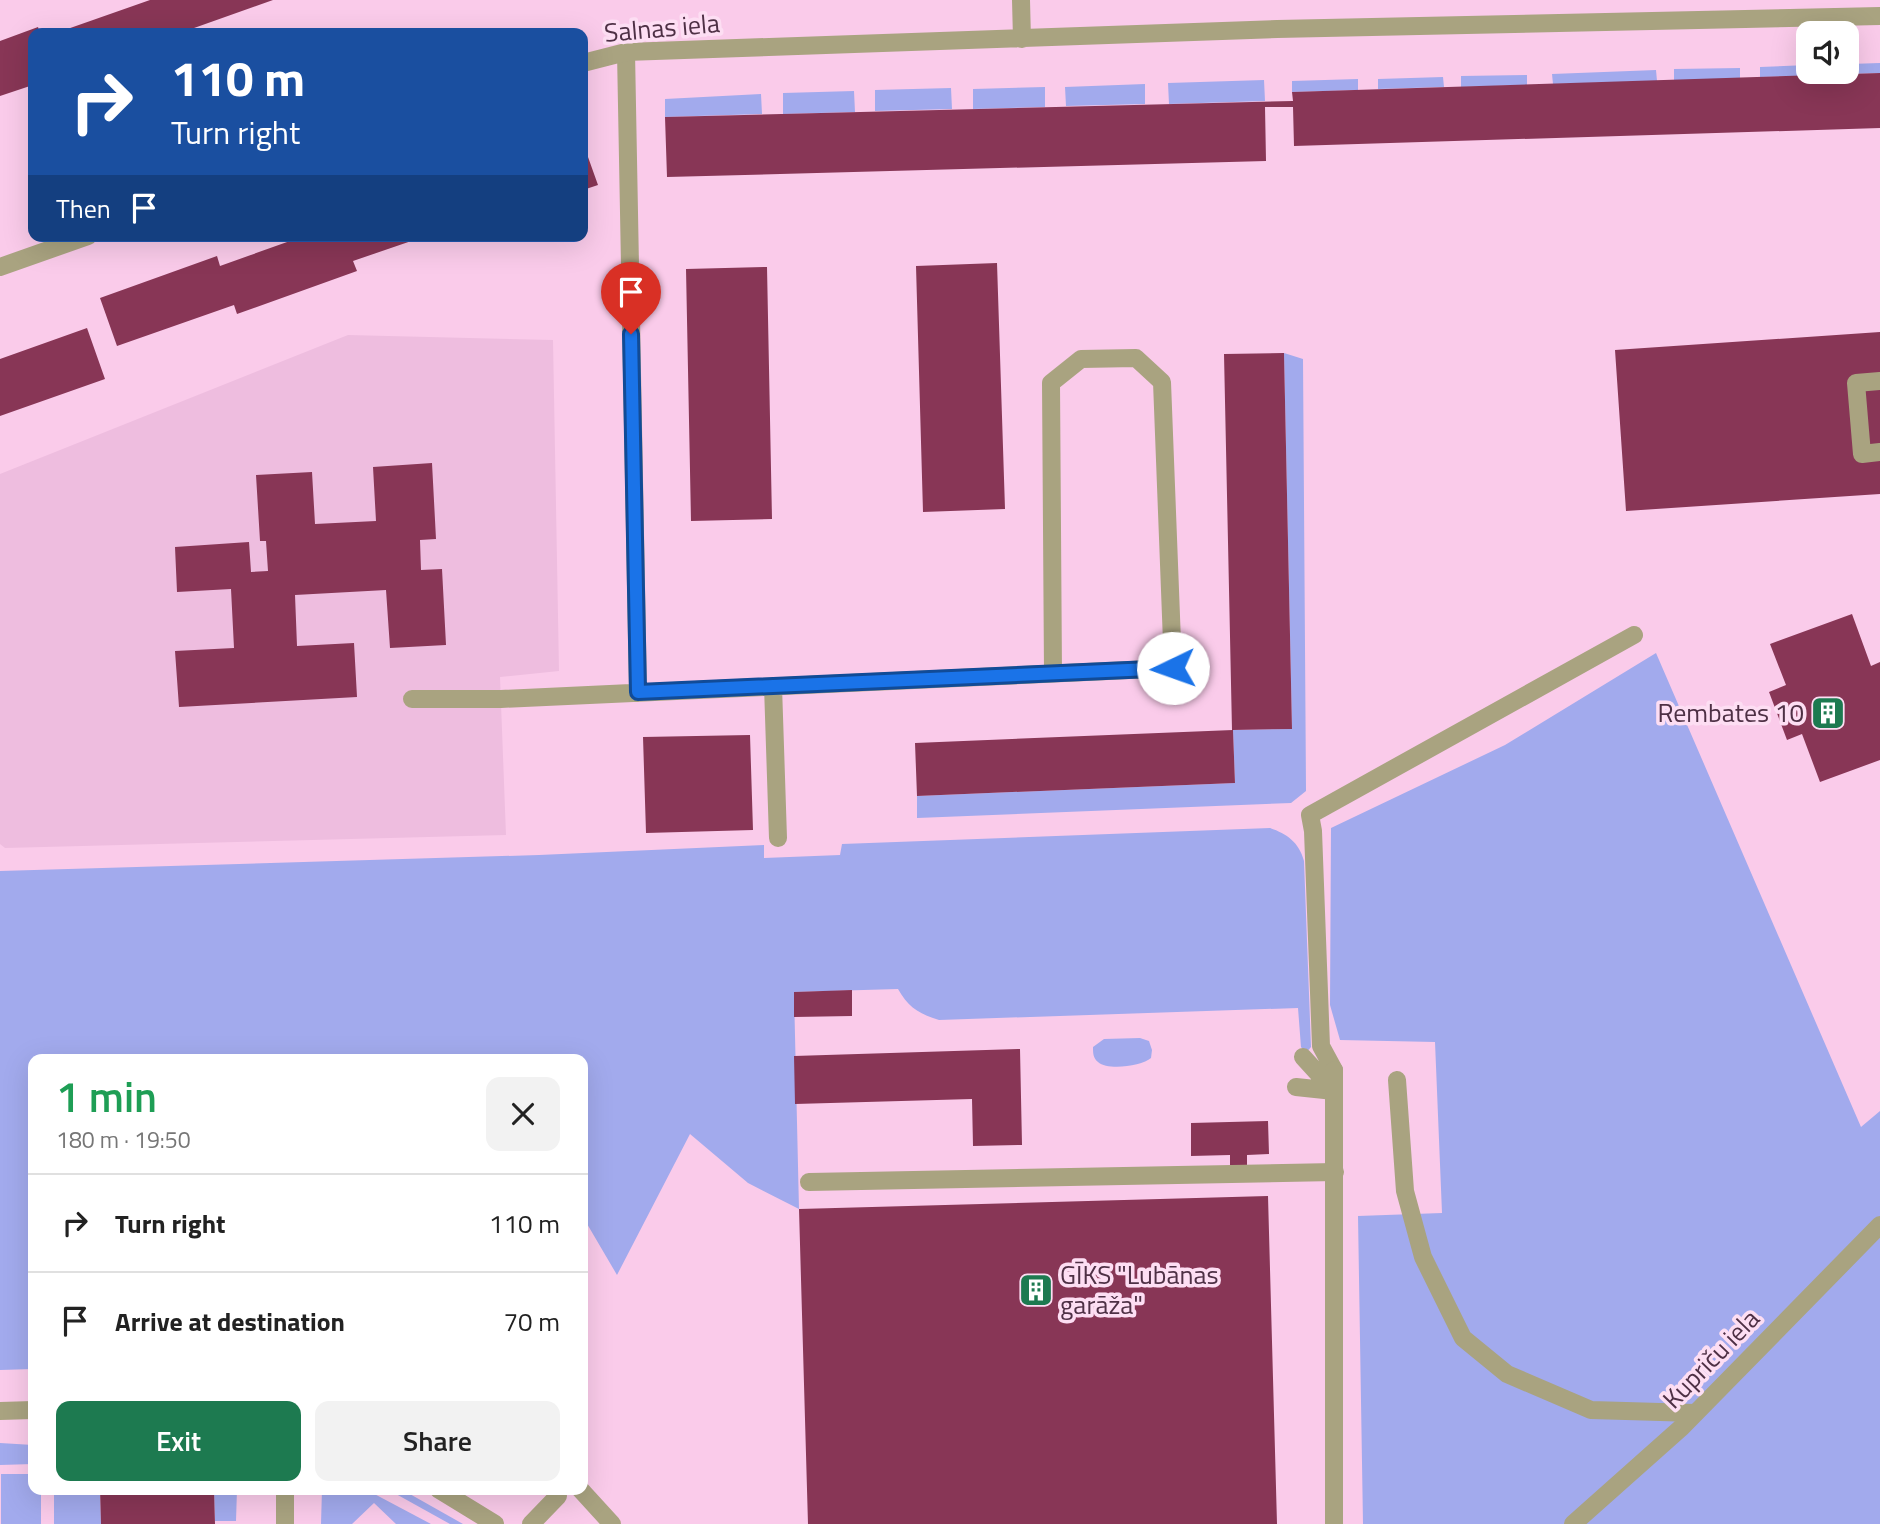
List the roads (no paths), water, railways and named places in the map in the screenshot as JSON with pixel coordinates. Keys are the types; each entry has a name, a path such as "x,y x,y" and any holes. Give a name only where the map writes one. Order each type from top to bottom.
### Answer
{"street":[{"path":"1021,0 1022,38"},
{"name":"Salnas iela","path":"588,61 626,51 1277,29 1880,16"},
{"path":"626,51 638,692"},
{"path":"0,267 71,242"},
{"path":"412,699 501,699 1173,668 1162,382 1136,358 1081,359 1051,383 1054,673"},
{"path":"1880,381 1856,383 1862,454 1880,452"},
{"path":"1334,1524 1334,1070 1321,1046 1313,831 1310,815 1634,635"},
{"path":"773,687 778,838"},
{"path":"1303,1057 1334,1091"},
{"path":"1397,1080 1405,1191 1423,1257 1463,1338 1507,1374 1591,1410 1695,1413"},
{"path":"1296,1087 1334,1091"},
{"path":"809,1182 1335,1172"},
{"name":"Kupriču iela","path":"1573,1524 1682,1427 1880,1225"},
{"path":"0,1411 28,1410"},
{"path":"285,1495 285,1524"},
{"path":"448,1495 495,1524"},
{"path":"585,1495 612,1524"},
{"path":"531,1524 558,1496"}],"place":[{"name":"Rembates 10","path":"1828,713"},
{"name":"GĪKS \"Lubānas garāža\"","path":"1036,1290"}]}
